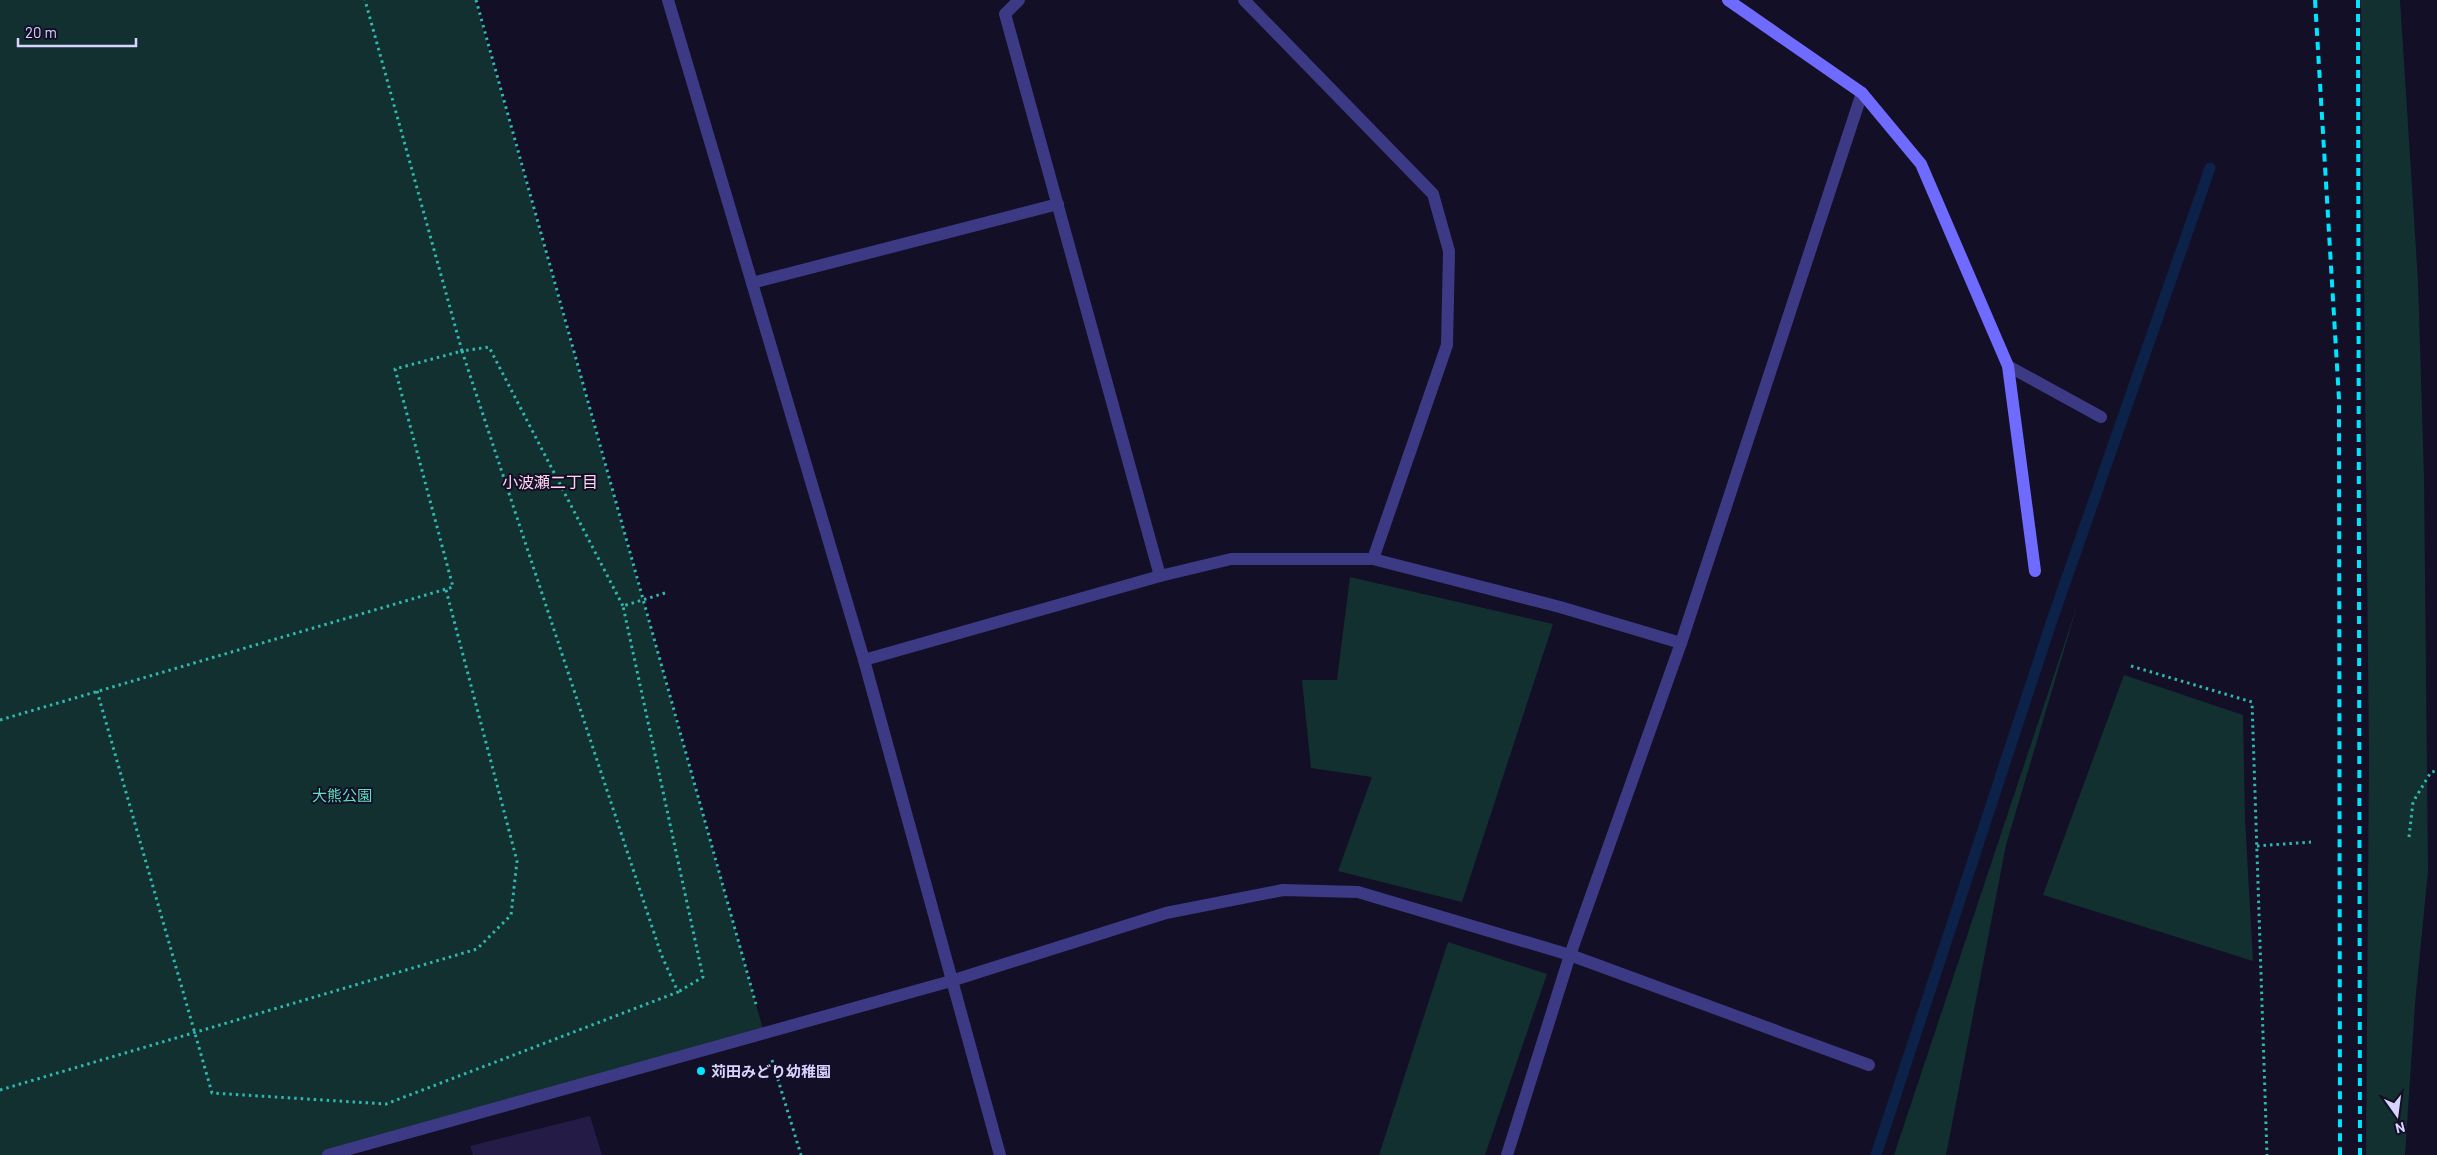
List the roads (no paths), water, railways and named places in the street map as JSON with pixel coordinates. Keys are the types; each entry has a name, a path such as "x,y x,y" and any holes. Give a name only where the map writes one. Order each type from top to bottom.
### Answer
{"street":[{"path":"668,0 864,660 950,981 1000,1155"},
{"path":"1019,0 1004,14 1160,576"},
{"path":"1244,0 1433,194 1449,251 1446,345 1373,559"},
{"path":"1728,0 1862,93 1921,164 2008,366 2034,570"},
{"path":"1507,1155 1570,955 1681,643 1862,93"},
{"path":"752,283 1058,204"},
{"path":"2008,366 2101,417"},
{"path":"864,660 1160,576 1232,558 1373,559 1560,607 1681,643"},
{"path":"328,1155 950,981 1166,913 1283,890 1358,892 1570,955 1869,1065"}],"waterway":[{"path":"1876,1155 2051,623 2210,168"}],"railway":[{"path":"2315,0 2339,399 2340,1155"},
{"path":"2358,0 2360,1155"}],"place":[{"name":"苅田みどり幼稚園","path":"701,1071"}],"district":[{"name":"小波瀬二丁目","path":"550,481"}],"park label":[{"name":"大熊公園","path":"342,795"}]}
